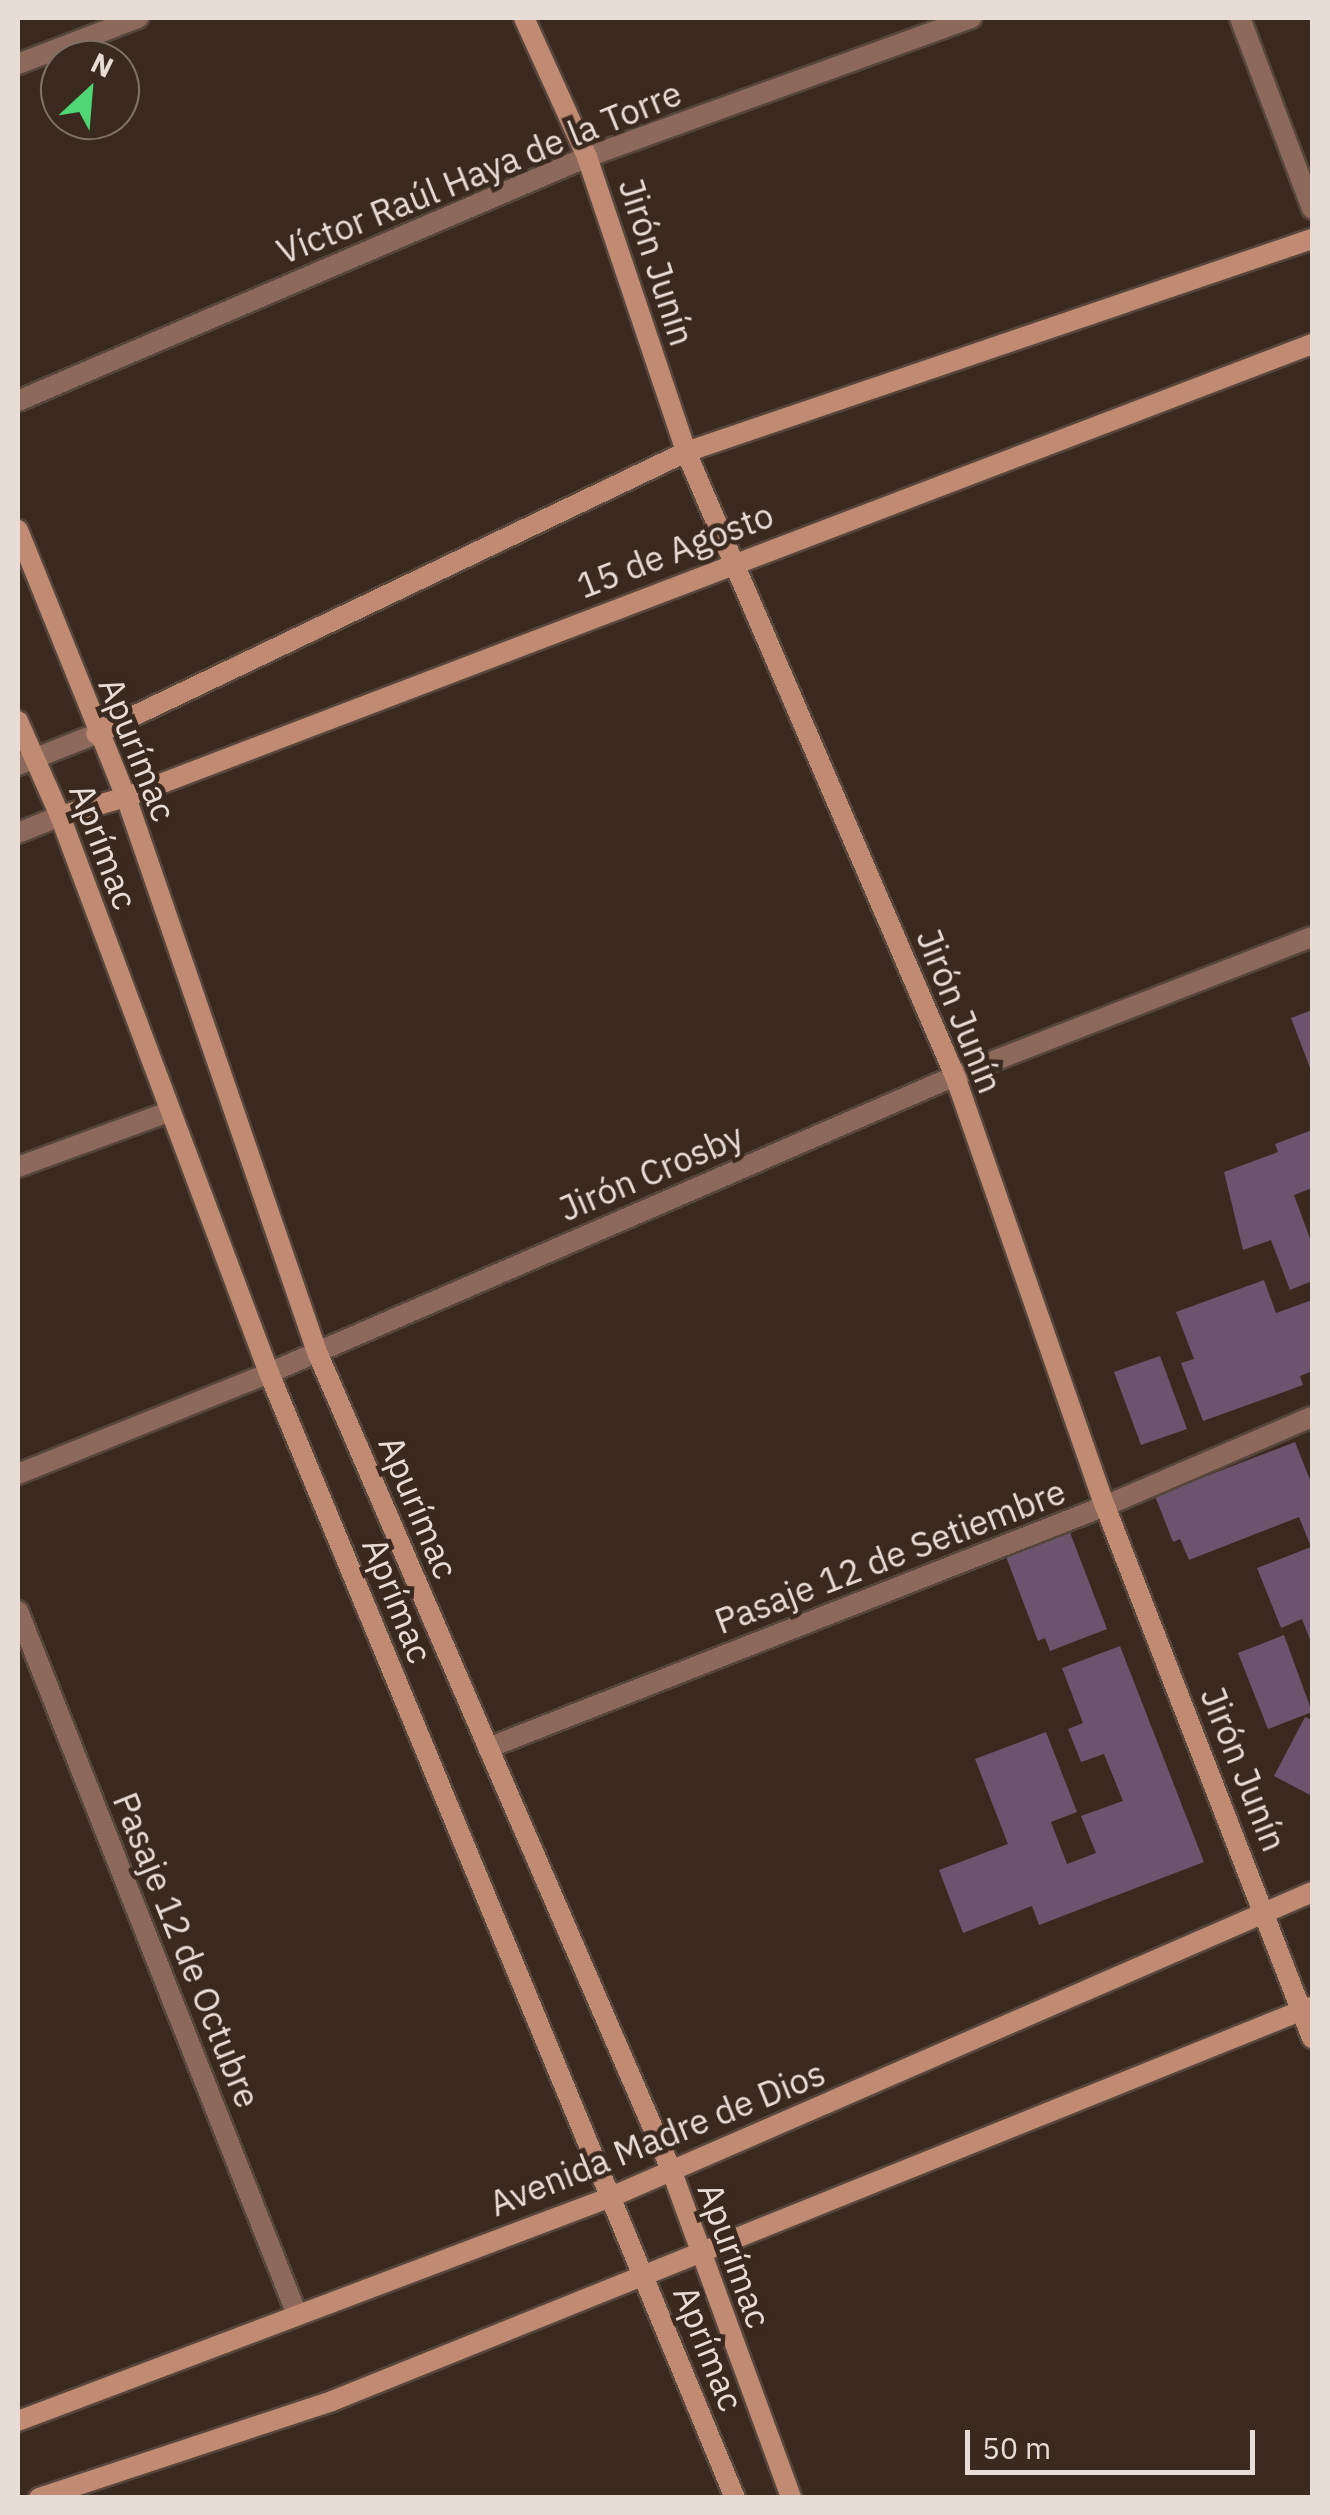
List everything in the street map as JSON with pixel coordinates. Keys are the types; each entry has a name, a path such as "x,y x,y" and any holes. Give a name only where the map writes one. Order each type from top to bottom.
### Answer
{"street":[{"path":"18,64 138,18"},
{"name":"Jirón Junín","path":"524,18 587,157 686,452 954,1076 1105,1506 1307,2008 1312,2038"},
{"name":"Víctor Raúl Haya de la Torre","path":"18,401 587,157 972,18"},
{"path":"1240,18 1312,208"},
{"path":"26,762 96,734 686,452 1312,238"},
{"name":"15 de Agosto","path":"60,816 126,797 732,562 1312,344"},
{"name":"Apurímac","path":"18,530 96,734 126,797 317,1352 672,2172 699,2256 791,2498"},
{"name":"Aprímac","path":"18,721 26,762 60,816 269,1373 734,2498"},
{"path":"18,833 60,816"},
{"name":"Jirón Crosby","path":"18,1474 269,1373 954,1076 1312,937"},
{"path":"18,1167 168,1112"},
{"name":"Pasaje 12 de Setiembre","path":"488,1748 1105,1506 1312,1417"},
{"name":"Pasaje 12 de Octubre","path":"18,1611 296,2312"},
{"name":"Avenida Madre de Dios","path":"18,2421 296,2312 611,2197 1312,1892"},
{"path":"40,2498 332,2401 1307,2008"}],"building":[{"path":"1312,1010 1312,1073 1291,1018"},
{"path":"1312,1130 1312,1188 1294,1195 1312,1244 1312,1281 1290,1290 1271,1240 1243,1250 1224,1172 1278,1152 1275,1144"},
{"path":"1264,1280 1276,1313 1312,1300 1312,1371 1300,1376 1303,1385 1203,1421 1181,1363 1194,1359 1176,1312"},
{"path":"1160,1356 1187,1429 1141,1445 1114,1372"},
{"path":"1295,1442 1312,1485 1312,1645 1302,1619 1281,1628 1257,1568 1311,1547 1299,1517 1189,1560 1180,1539 1173,1542 1155,1496"},
{"path":"1069,1530 1107,1629 1050,1651 1045,1638 1038,1641 1005,1554"},
{"path":"1284,1635 1312,1712 1268,1729 1238,1653"},
{"path":"1120,1646 1204,1862 1039,1925 1032,1906 963,1933 939,1870 1008,1844 975,1759 1046,1732 1077,1812 1051,1822 1067,1864 1096,1853 1081,1816 1123,1801 1104,1754 1081,1762 1068,1729 1083,1723 1062,1668"},
{"path":"1305,1717 1312,1720 1312,1796 1274,1776"}]}
